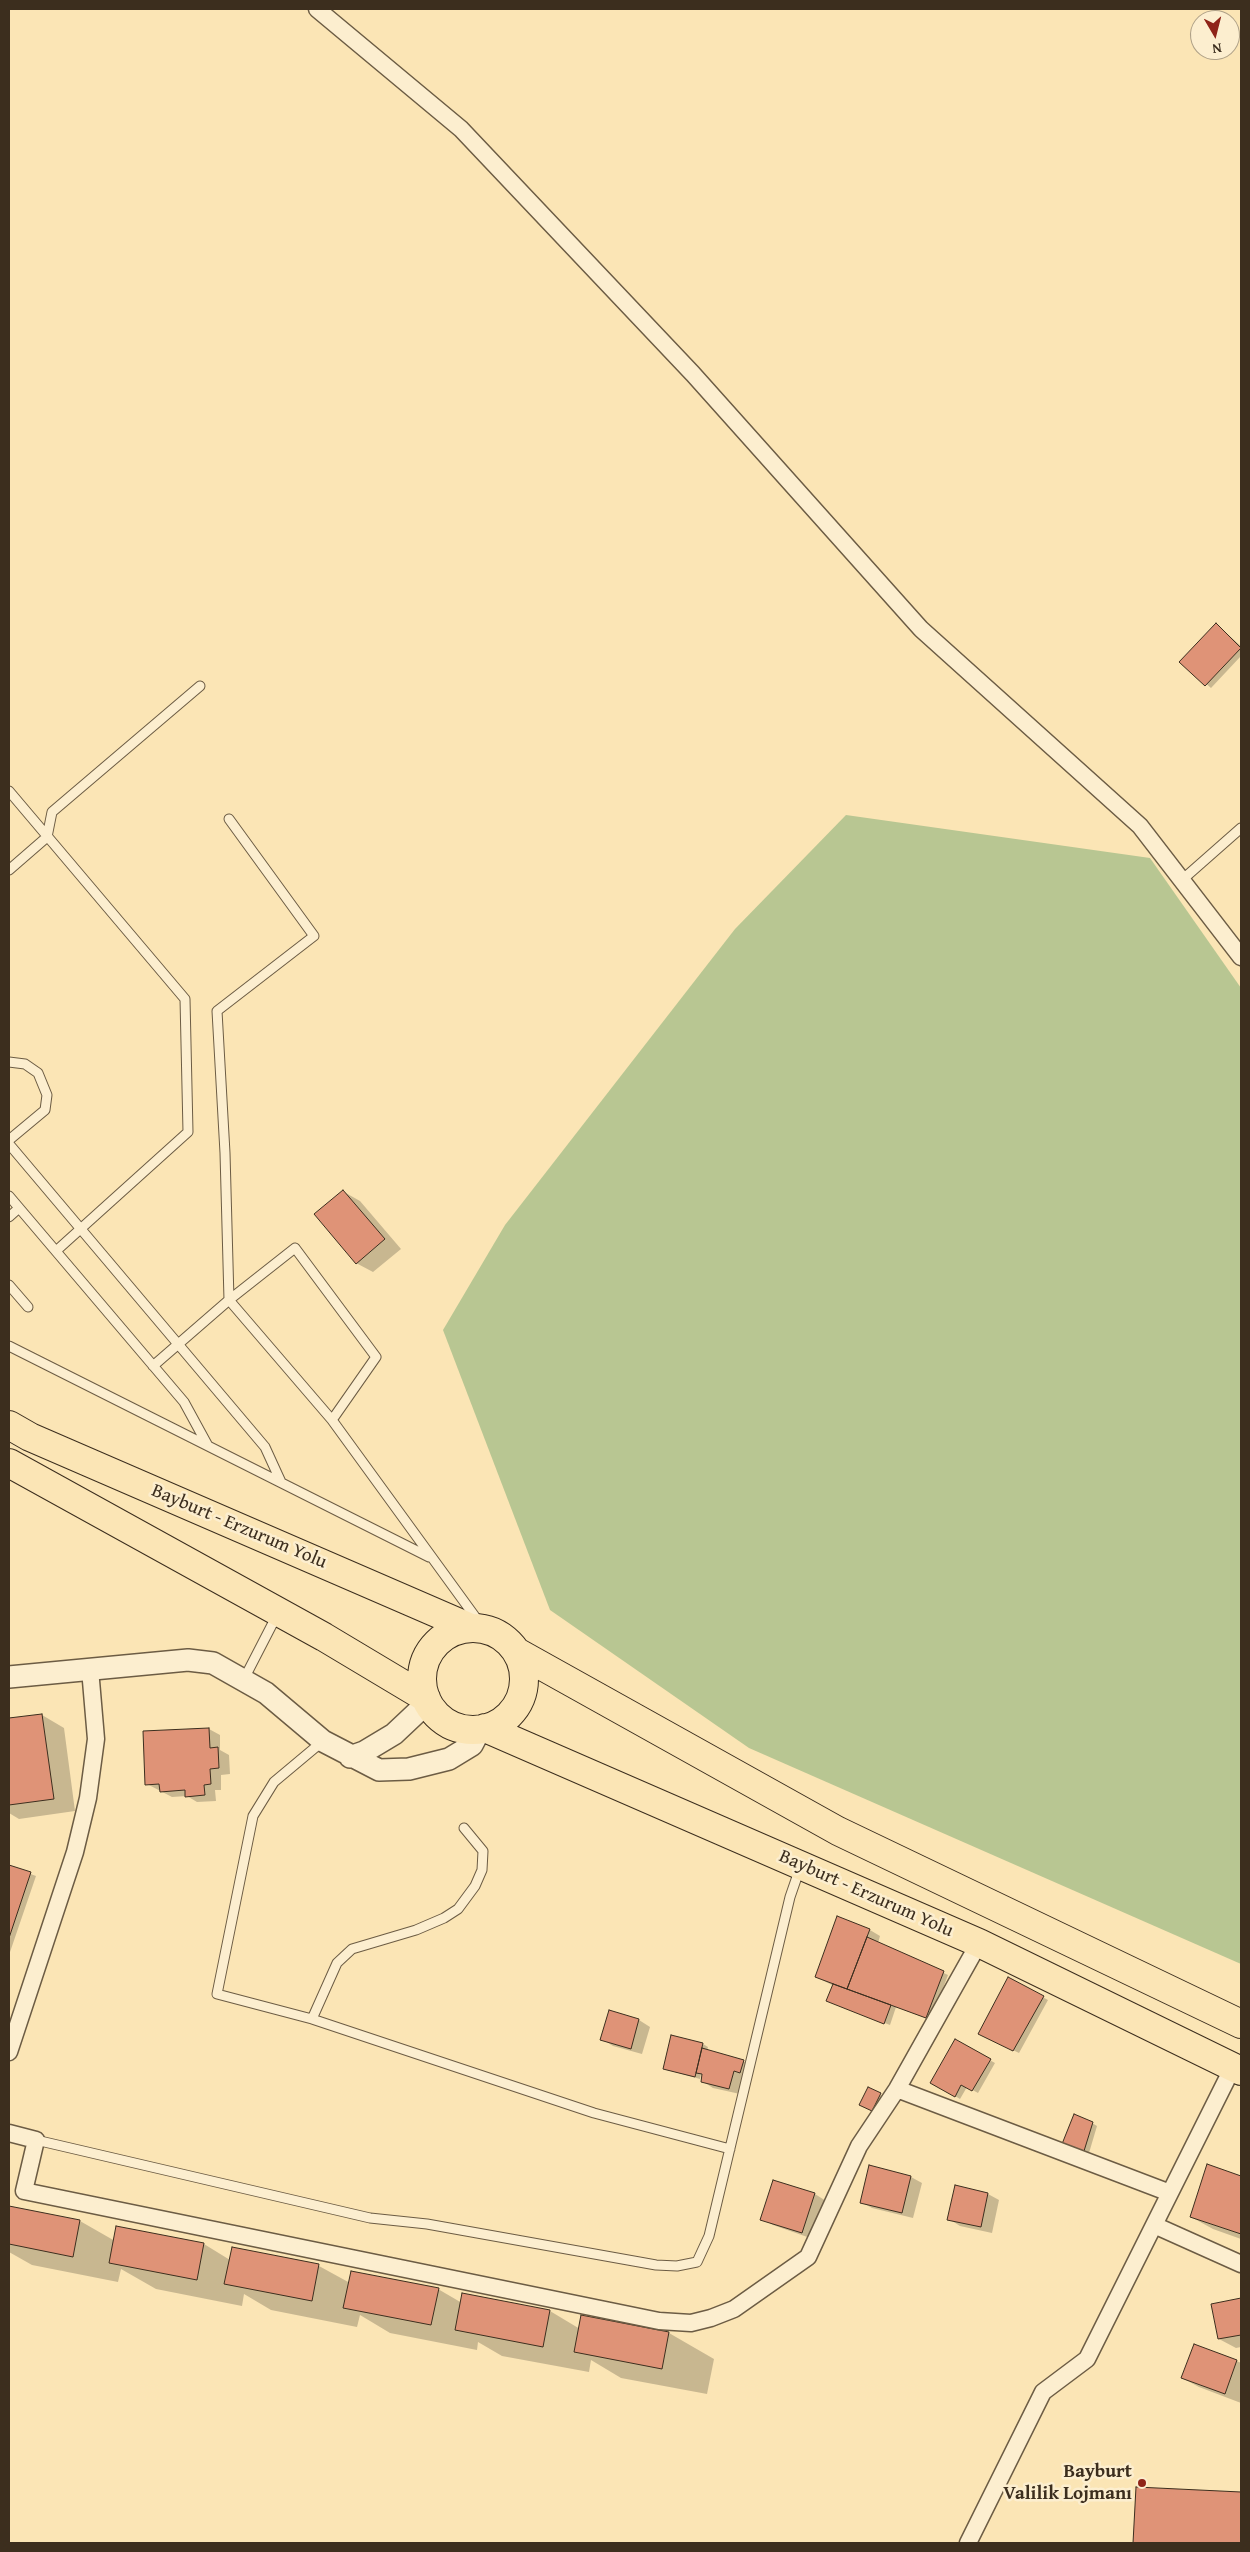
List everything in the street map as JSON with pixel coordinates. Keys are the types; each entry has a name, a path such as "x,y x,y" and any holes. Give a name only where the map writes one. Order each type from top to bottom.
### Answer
{"highway":[{"name":"Bayburt - Erzurum Yolu","path":"9,1425 39,1440 478,1628 497,1634 517,1652 838,1831 1241,2024"},
{"name":"Bayburt - Erzurum Yolu","path":"9,1463 278,1613 427,1700 433,1711 444,1721 456,1727 470,1730 483,1728 498,1723 509,1715 520,1698 524,1678 517,1652"},
{"path":"427,1700 422,1685 422,1671 430,1652 444,1636 457,1630 478,1628"},
{"name":"Bayburt - Erzurum Yolu","path":"483,1728 979,1943 1237,2069"}],"street":[{"path":"317,9 461,129 693,374 921,629 1140,826 1241,957"},
{"path":"9,1677 188,1660 213,1663 244,1679 266,1694 323,1741 350,1757 379,1770 409,1769 461,1753 472,1745 483,1728"},
{"path":"9,2052 75,1852 88,1798 96,1739 90,1669"},
{"path":"350,1757 364,1752 394,1734 427,1700"},
{"path":"9,2133 36,2140 24,2191 659,2321 691,2322 711,2318 734,2309 808,2257 859,2146 897,2089 979,1943"},
{"path":"968,2543 1043,2392 1087,2359 1170,2193 1237,2069"},
{"path":"897,2089 1170,2193"},
{"path":"1154,2225 1241,2264"}],"lane":[{"path":"9,870 47,837 52,812 200,686"},
{"path":"9,791 186,1000 188,1132 56,1251"},
{"path":"230,820 314,936 217,1011 225,1153 229,1300 332,1420 431,1558 478,1628"},
{"path":"1182,880 1241,828"},
{"path":"9,1062 25,1064 38,1073 48,1095 45,1110 9,1140"},
{"path":"9,1144 265,1447 281,1482"},
{"path":"9,1196 184,1402 208,1446"},
{"path":"9,1217 19,1208"},
{"path":"153,1366 229,1300 295,1248 376,1357 332,1420"},
{"path":"9,1285 28,1307"},
{"path":"9,1346 431,1558"},
{"path":"244,1679 278,1613"},
{"path":"323,1741 274,1782 253,1816 217,1994 312,2019 594,2113 730,2150"},
{"path":"312,2019 337,1963 352,1949 416,1930 444,1918 458,1908 475,1886 482,1870 483,1851 464,1828"},
{"path":"36,2140 370,2218 427,2224 656,2265 677,2266 697,2262 709,2236 790,1897 801,1866"}],"green space":[{"path":"846,815 1150,858 1241,988 1241,1964 749,1748 550,1610 443,1330 505,1225 735,929"}],"building":[{"path":"1216,623 1241,648 1205,686 1179,662"},
{"path":"343,1190 385,1239 356,1264 314,1214"},
{"path":"42,1714 54,1799 9,1805 9,1718"},
{"path":"209,1728 210,1748 218,1747 219,1768 210,1769 211,1784 204,1785 205,1795 185,1797 185,1790 160,1792 159,1784 145,1785 143,1731"},
{"path":"9,1865 31,1872 9,1938"},
{"path":"837,1916 870,1929 847,1989 815,1977"},
{"path":"867,1937 944,1971 926,2018 847,1989"},
{"path":"1008,1977 1044,1996 1013,2051 978,2034"},
{"path":"833,1984 891,2005 884,2024 826,2001"},
{"path":"609,2010 639,2019 631,2049 600,2040"},
{"path":"671,2035 703,2043 695,2077 663,2069"},
{"path":"955,2039 991,2059 972,2091 961,2085 955,2097 930,2083"},
{"path":"702,2048 744,2060 740,2073 734,2071 729,2089 701,2082 702,2074 696,2073"},
{"path":"868,2087 881,2093 872,2111 859,2105"},
{"path":"1074,2114 1093,2122 1084,2151 1062,2144"},
{"path":"1207,2164 1241,2176 1241,2234 1190,2217"},
{"path":"869,2165 911,2176 902,2213 860,2203"},
{"path":"773,2180 815,2193 802,2233 760,2220"},
{"path":"955,2185 988,2193 981,2227 947,2220"},
{"path":"9,2206 80,2220 73,2257 9,2244"},
{"path":"116,2226 204,2243 197,2280 109,2263"},
{"path":"232,2247 319,2264 312,2301 224,2284"},
{"path":"351,2271 439,2288 431,2325 343,2308"},
{"path":"462,2293 550,2310 543,2347 455,2330"},
{"path":"1241,2298 1241,2335 1218,2339 1211,2304"},
{"path":"581,2315 669,2332 662,2369 574,2352"},
{"path":"1194,2344 1237,2360 1225,2394 1181,2378"},
{"name":"Bayburt Valilik Lojmanı","path":"1136,2487 1241,2492 1241,2543 1133,2543"}],"place":[{"name":"Bayburt Valilik Lojmanı","path":"1142,2483"}]}
